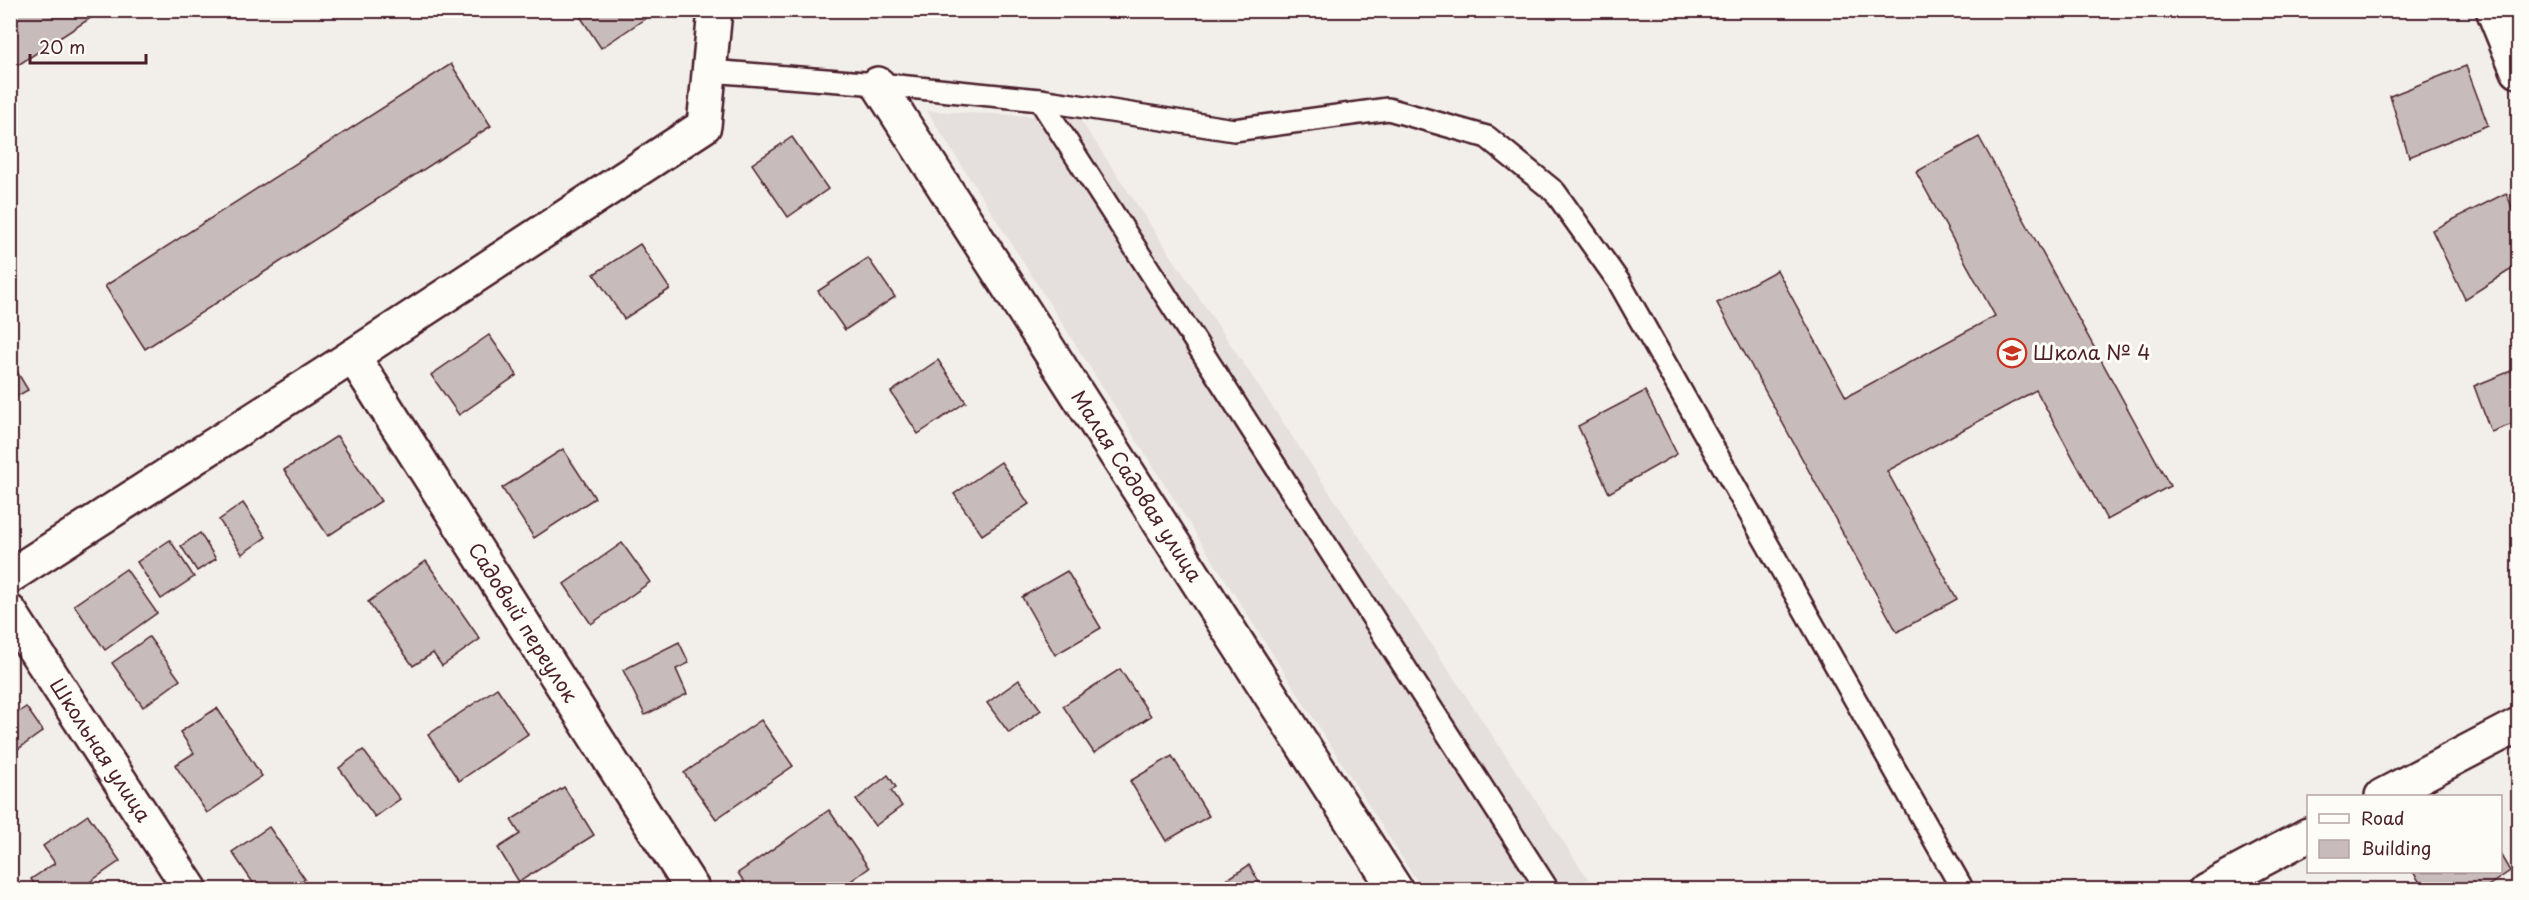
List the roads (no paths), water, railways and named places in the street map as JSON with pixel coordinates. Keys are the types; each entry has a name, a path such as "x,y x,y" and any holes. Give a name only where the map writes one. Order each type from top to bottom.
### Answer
{"street":[{"path":"10,576 353,356 704,126 715,10"},
{"path":"2493,10 2518,71"},
{"name":"Малая Садовая улица","path":"878,84 1396,890"},
{"name":"Садовый переулок","path":"353,356 693,890"},
{"name":"Школьная улица","path":"10,612 191,890"},
{"path":"2384,795 2518,725"},
{"path":"2205,890 2307,836"}],"lane":[{"path":"709,71 1040,100 1234,130 1388,109 1487,137 1555,192 1619,282 1963,890"},
{"path":"1040,100 1548,890"}],"place":[{"name":"Школа № 4","path":"2012,353"}]}
